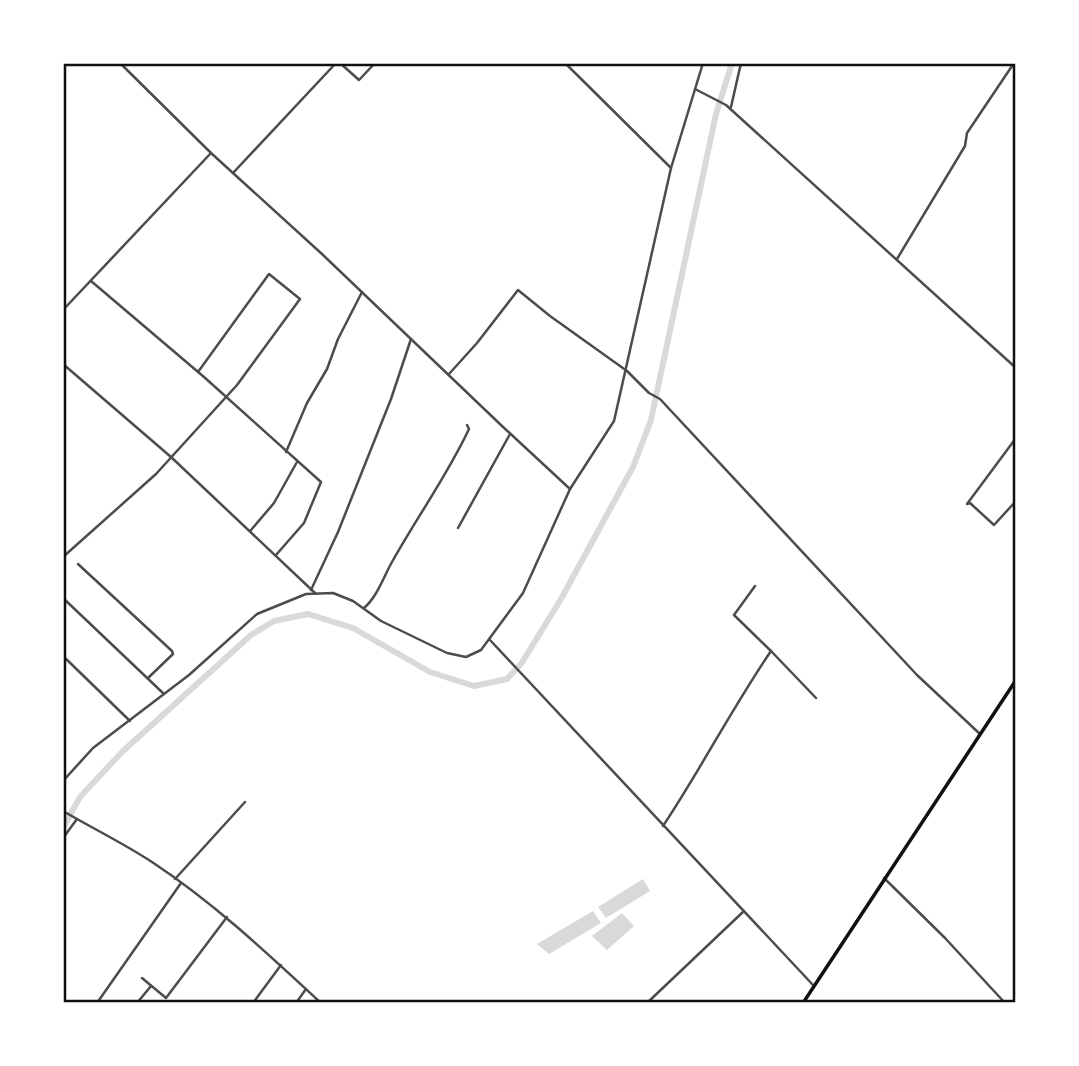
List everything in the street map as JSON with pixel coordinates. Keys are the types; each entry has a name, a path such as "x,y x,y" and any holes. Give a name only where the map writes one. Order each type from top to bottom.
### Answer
{"main road":[{"path":"803,1003 1016,680"}],"street":[{"path":"120,63 211,153 570,489"},
{"path":"233,173 338,63 359,80 375,63"},
{"path":"565,63 671,168"},
{"path":"63,781 93,748 164,694 257,614 306,594 333,593 363,608 381,621 447,653 466,657 481,650 490,640 523,593 570,489 614,421 627,371 655,232 703,63"},
{"path":"732,110 730,103 741,63"},
{"path":"897,259 965,146 967,133 1014,63"},
{"path":"695,89 732,110 1016,368"},
{"path":"63,310 211,153"},
{"path":"63,557 156,474 226,396 300,299 269,274 198,372"},
{"path":"91,281 226,396 321,482 304,523 276,555"},
{"path":"448,375 518,290 627,371 635,382 660,399 918,675 979,734"},
{"path":"286,452 362,292"},
{"path":"313,592 391,399 411,339"},
{"path":"63,364 171,457 251,530 313,592"},
{"path":"363,608 370,602 442,480 469,429 467,425"},
{"path":"458,527 509,434"},
{"path":"1016,438 967,504 970,503 994,525 1016,500"},
{"path":"251,530 274,503 297,462"},
{"path":"78,564 172,651 171,658 148,678"},
{"path":"755,586 734,615 816,698"},
{"path":"63,598 164,694"},
{"path":"490,640 814,986"},
{"path":"663,826 771,651"},
{"path":"63,656 130,721"},
{"path":"176,879 245,802"},
{"path":"64,811 137,853 227,917 321,1003"},
{"path":"63,838 75,818"},
{"path":"884,878 946,938 1005,1003"},
{"path":"97,1003 181,883"},
{"path":"647,1003 744,911"},
{"path":"166,998 227,917"},
{"path":"253,1003 281,965"},
{"path":"142,978 170,1001"},
{"path":"137,1003 151,986"},
{"path":"296,1003 306,989"}],"shaded area":[{"path":"643,879 650,891 606,918 598,907"},
{"path":"593,911 601,923 549,954 537,944"},
{"path":"622,913 634,926 607,950 592,936"}],"waterway":[{"path":"63,828 80,797 122,752 251,635 274,621 308,614 353,628 430,672 474,686 507,679 521,664 561,599 633,467 651,420 716,114 732,63"}]}
